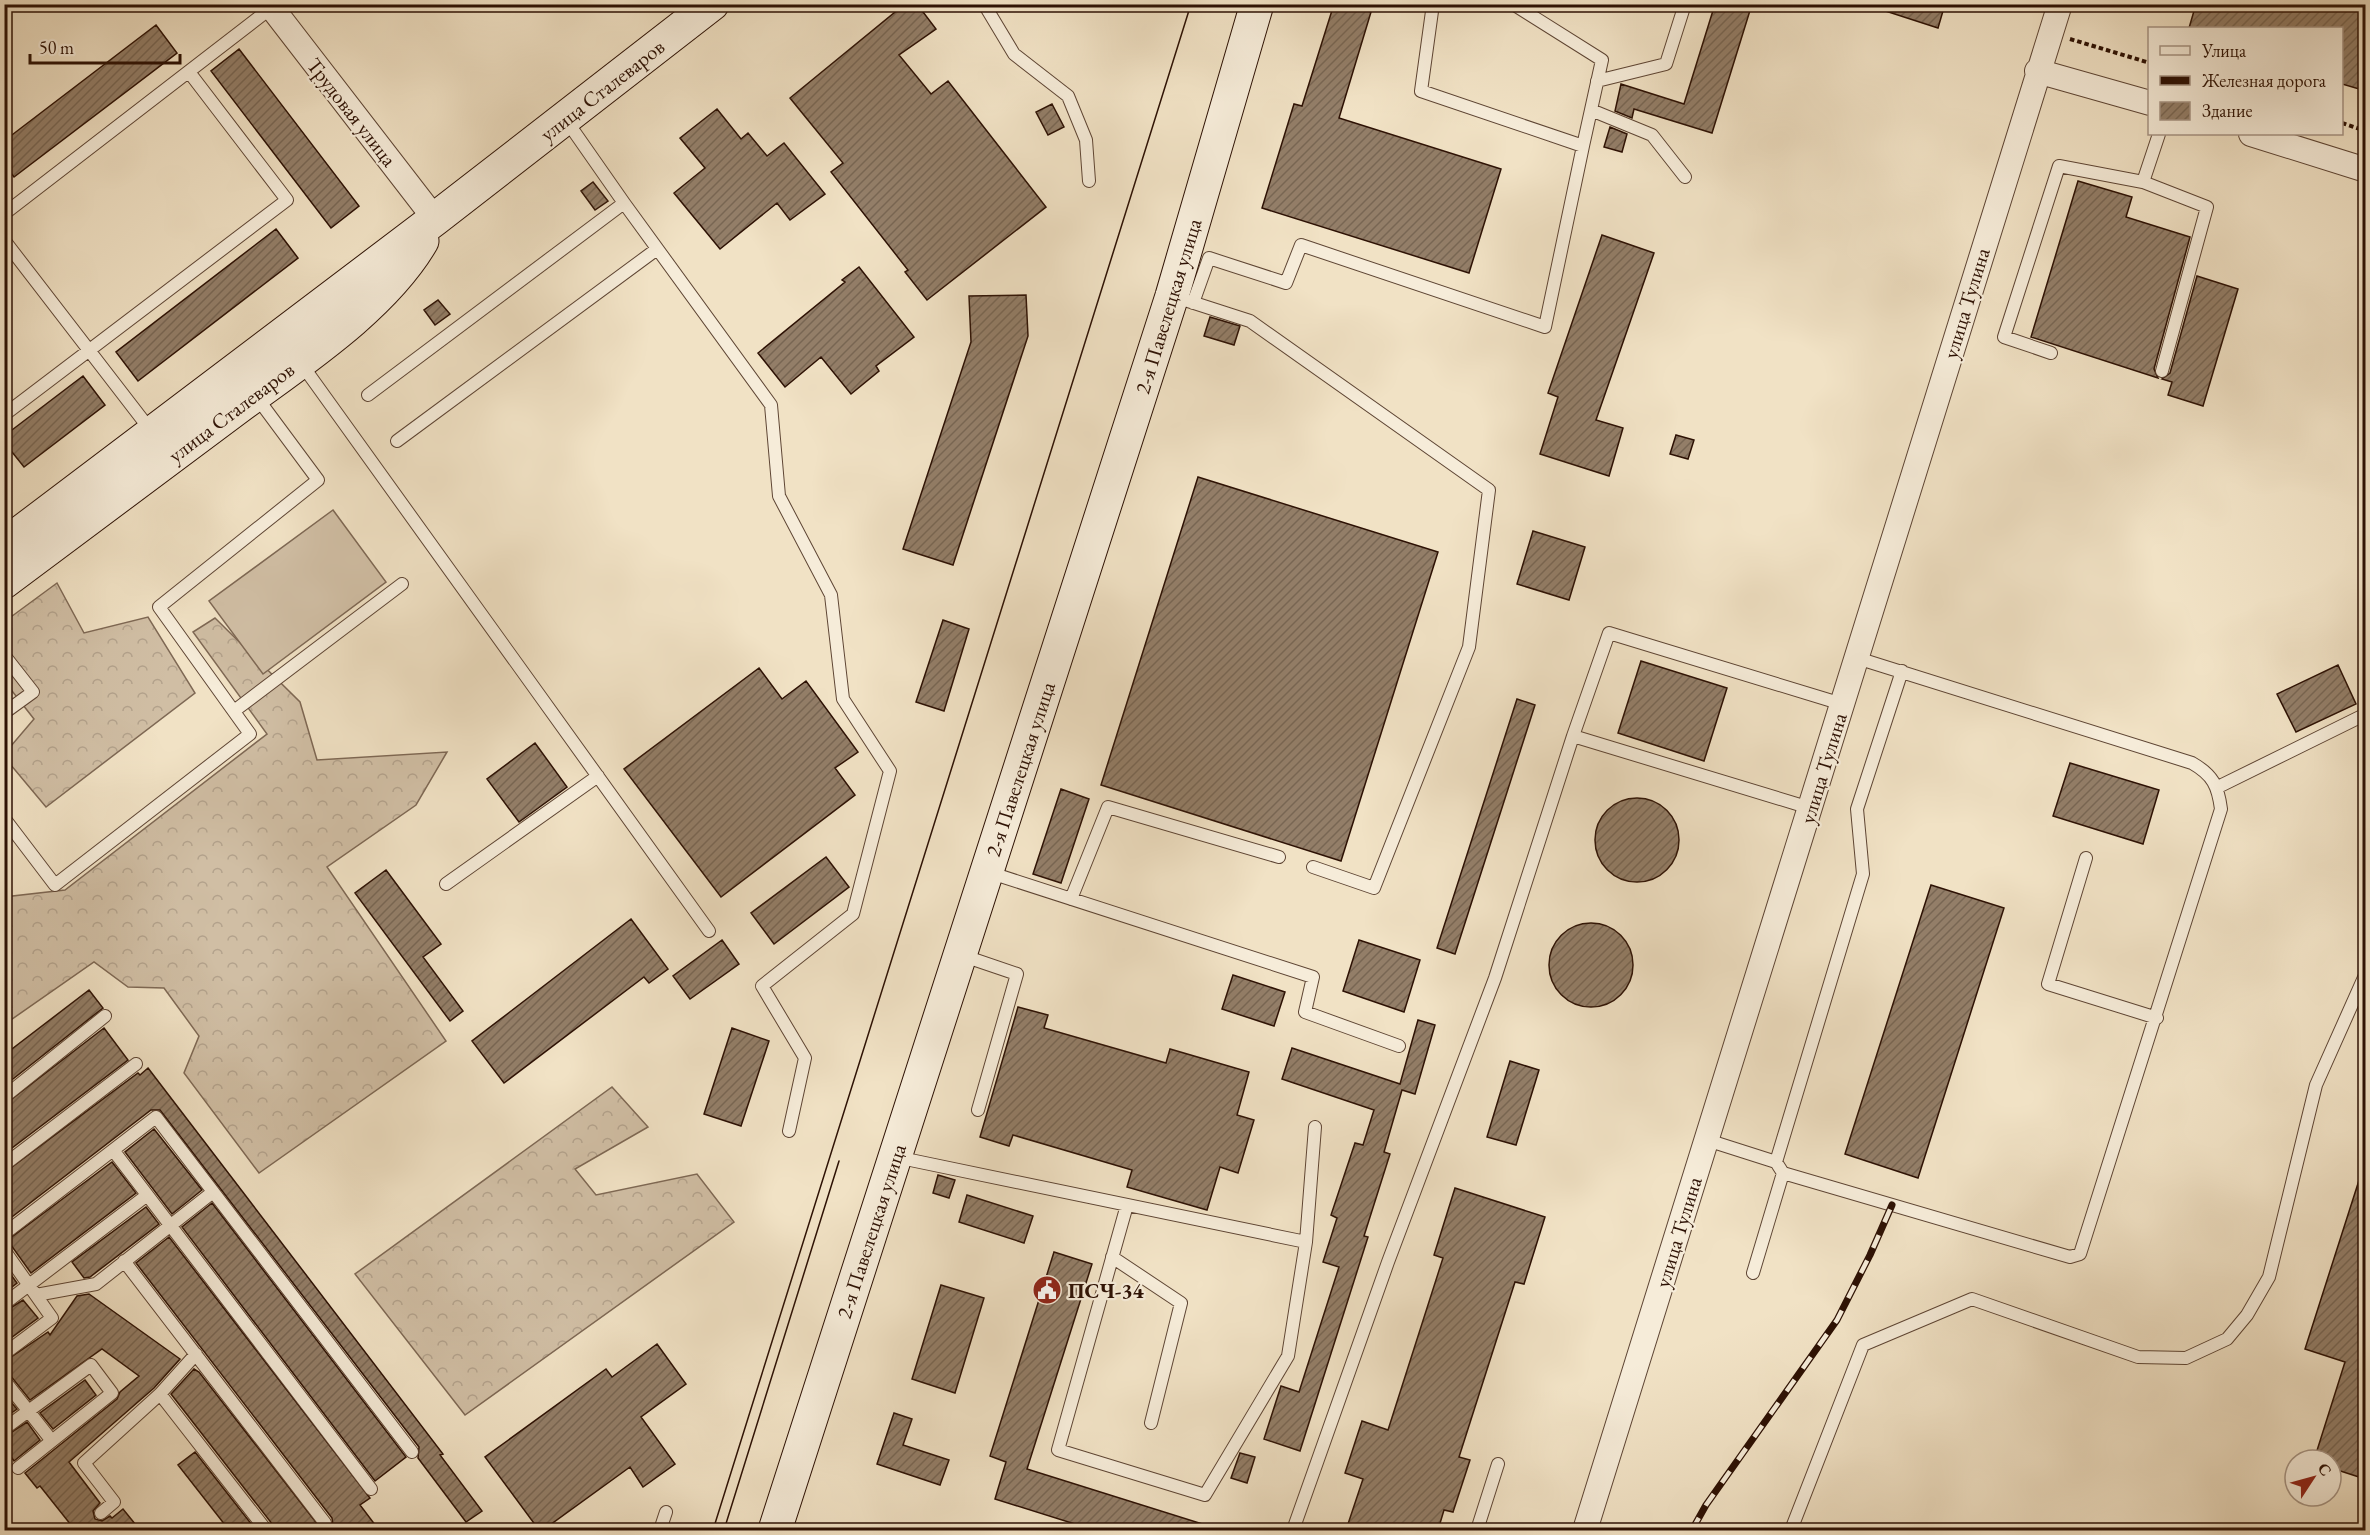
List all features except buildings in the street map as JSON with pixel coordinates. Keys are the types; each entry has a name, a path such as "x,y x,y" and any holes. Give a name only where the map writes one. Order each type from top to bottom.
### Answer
{"main road":[{"name":"улица Сталеваров","path":"4,545 435,219 712,4"},
{"name":"2-я Павелецкая улица","path":"775,1530 987,872 1182,300 1257,4"},
{"name":"улица Сталеваров","path":"4,582 300,361 376,299 409,262 435,219"}],"street":[{"name":"улица Тулина","path":"1585,1530 2037,71 2060,4"},
{"name":"Трудовая улица","path":"270,6 435,219"},
{"path":"2037,71 2148,102"},
{"path":"2254,135 2366,170"}],"lane":[{"path":"984,4 1014,54 1068,96 1086,140 1089,181"},
{"path":"1433,4 1421,91 1583,146"},
{"path":"1313,867 1374,888 1469,647 1489,490 1250,321 1182,300 1209,258 1286,283 1301,245 1545,327 1602,60 1514,4"},
{"path":"1597,81 1666,64 1685,4"},
{"path":"4,214 189,72 270,6"},
{"path":"4,415 286,200 189,72"},
{"path":"1591,110 1652,135 1684,177"},
{"path":"565,119 771,405 779,496 831,595 843,699 890,771 853,914 762,986 805,1058 789,1131"},
{"path":"2143,182 2159,135"},
{"path":"2051,353 2004,337 2059,166 2143,182 2206,207 2162,371"},
{"path":"368,395 624,203"},
{"path":"4,240 152,433"},
{"path":"397,441 657,249"},
{"path":"300,361 709,931"},
{"path":"4,818 55,885 250,734 159,607 318,480 255,394"},
{"path":"234,711 402,584"},
{"path":"1293,1530 1388,1262 1495,978 1573,736 1609,633 1842,704"},
{"path":"4,655 33,692 4,713"},
{"path":"1707,1140 1780,1167 2070,1257 2080,1254 2157,1018 2221,809 2218,787 2207,772 2192,763 1857,658"},
{"path":"1753,1273 1780,1167 1863,874 1857,809 1902,671"},
{"path":"2218,787 2366,714"},
{"path":"1573,736 1810,808"},
{"path":"446,884 598,776"},
{"path":"1071,899 1108,807 1279,857"},
{"path":"2086,858 2048,984 2157,1018"},
{"path":"987,872 1313,977 1305,1012 1399,1046"},
{"path":"960,955 1017,974 978,1110"},
{"path":"1791,1530 1863,1345 1972,1299 2138,1358 2186,1358 2227,1339 2247,1315 2269,1276 2316,1086 2366,973"},
{"path":"4,1097 105,1016"},
{"path":"4,1165 136,1064"},
{"path":"4,1234 156,1117 412,1452"},
{"path":"1127,1205 1058,1450 1205,1495 1288,1356 1306,1242 1315,1127"},
{"path":"113,1150 371,1489"},
{"path":"895,1157 1306,1242"},
{"path":"32,1290 96,1284 213,1192"},
{"path":"4,1304 32,1290 146,1196"},
{"path":"4,1250 52,1318 4,1354"},
{"path":"1112,1257 1181,1303 1151,1423"},
{"path":"124,1261 325,1522"},
{"path":"101,1514 114,1502 84,1463 160,1394 196,1354"},
{"path":"4,1429 91,1365 112,1393 18,1468"},
{"path":"4,1380 52,1441"},
{"path":"160,1394 266,1530"},
{"path":"1477,1530 1498,1464"},
{"path":"660,1530 666,1512"}],"path":[{"path":"2050,34 2148,62"},
{"path":"2343,123 2366,131"}],"green space":[{"path":"333,510 386,582 263,674 209,601"},
{"path":"57,583 84,633 148,617 195,693 46,807 5,758 5,753 34,719 5,682 4,622"},
{"path":"215,618 300,702 317,760 447,752 416,805 327,867 446,1041 259,1173 184,1073 199,1036 164,988 128,987 94,962 5,1024 4,897 65,890 267,734 193,632"},
{"path":"612,1087 648,1127 575,1169 596,1195 697,1174 734,1222 465,1415 355,1274"}],"tram line":[{"path":"713,1530 1191,4"},
{"path":"724,1530 839,1161"}],"railway":[{"path":"1692,1530 1706,1505 1837,1320 1892,1205"}],"place":[{"name":"ПСЧ-34","path":"1047,1290"}]}
